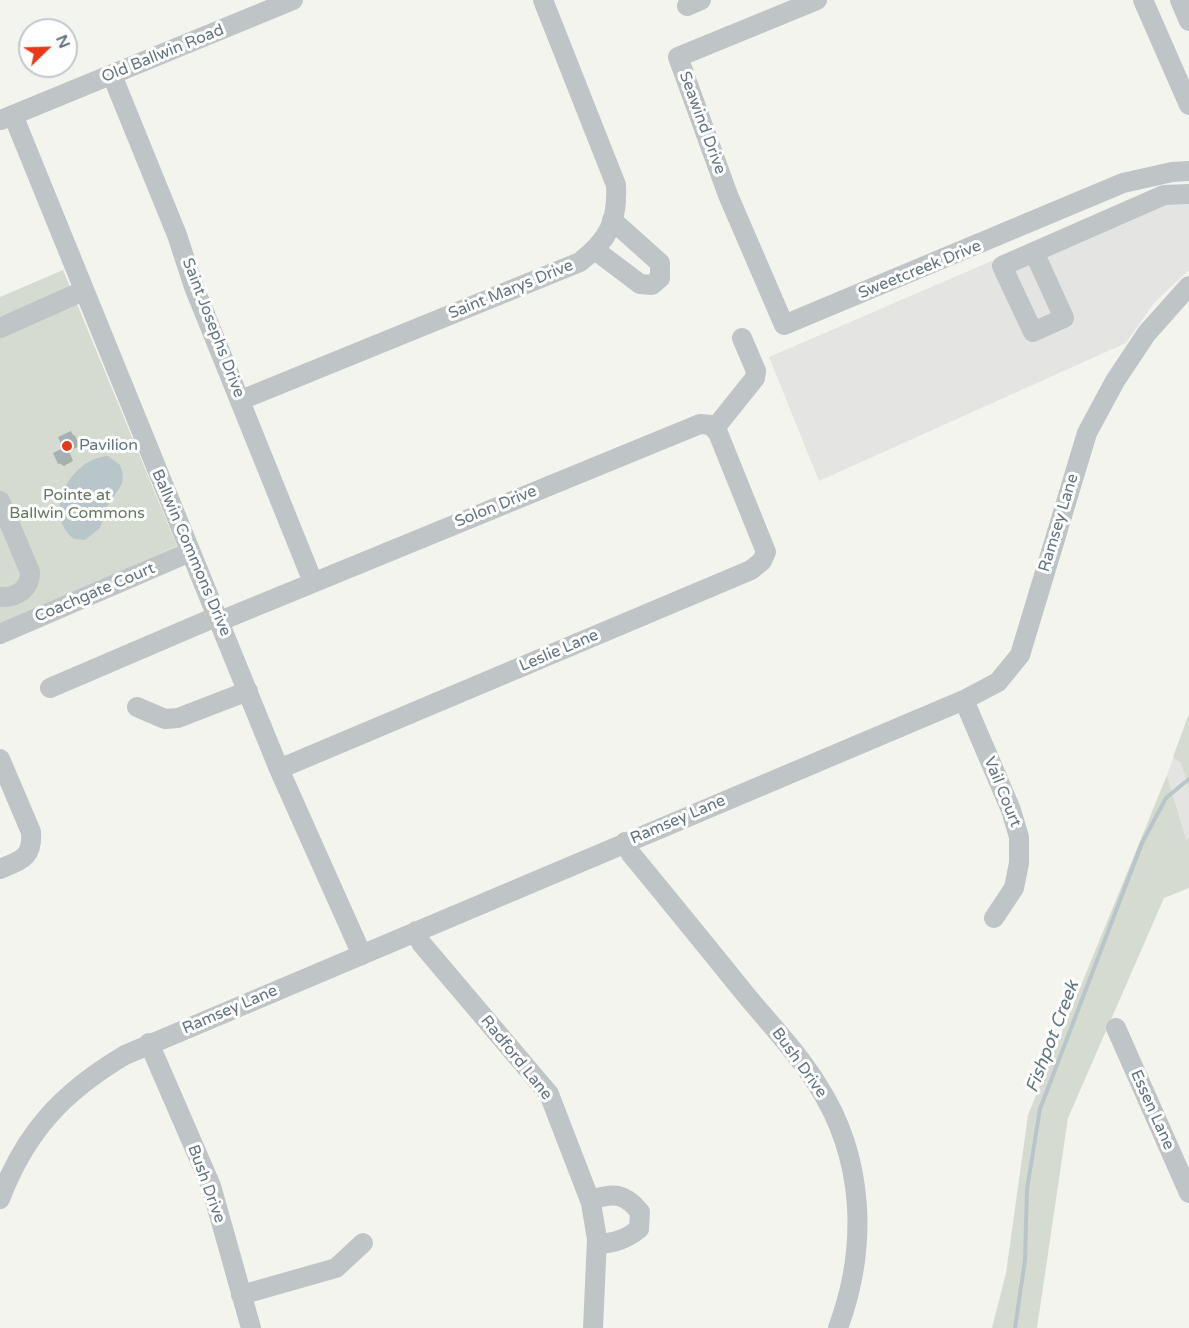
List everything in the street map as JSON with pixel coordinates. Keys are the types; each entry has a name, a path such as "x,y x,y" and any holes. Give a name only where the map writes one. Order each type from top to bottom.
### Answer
{"street":[{"name":"Saint Marys Drive","path":"241,400 580,262 607,237 616,210 616,185 543,0"},
{"name":"Seawind Drive","path":"728,195 678,57 817,0"},
{"path":"1143,0 1189,105"},
{"path":"1180,0 1189,21"},
{"name":"Old Ballwin Road","path":"6,117 287,1"},
{"name":"Saint Josephs Drive","path":"112,75 177,235 194,287 313,582"},
{"name":"Ballwin Commons Drive","path":"6,117 83,291 279,769 362,955"},
{"name":"Sweetcreek Drive","path":"728,195 784,326 1123,183 1172,172 1189,171"},
{"path":"1034,252 1164,195 1189,194"},
{"path":"595,250 640,284 652,285 660,278 660,263 612,220"},
{"name":"Ramsey Lane","path":"1,1193 19,1154 38,1126 58,1104 108,1065 149,1043 964,700 998,682 1020,655 1088,433 1115,381 1147,333 1189,286"},
{"path":"0,328 83,291"},
{"path":"715,428 755,378 756,371 742,338"},
{"name":"Solon Drive","path":"50,688 697,425 706,424 715,428"},
{"name":"Leslie Lane","path":"279,769 751,570 762,561 766,552 715,428"},
{"path":"0,501 30,572 30,581 26,589 9,597 0,597"},
{"name":"Coachgate Court","path":"0,634 190,552"},
{"path":"137,708 165,719 178,718 248,691"},
{"name":"Vail Court","path":"964,700 1011,810 1019,837 1019,863 1014,888 994,918"},
{"path":"0,759 31,832 32,843 22,859 0,869"},
{"name":"Bush Drive","path":"625,842 631,854 803,1065 829,1104 847,1152 860,1208 857,1256 846,1308 838,1328"},
{"name":"Radford Lane","path":"416,931 421,943 549,1094 590,1200 597,1244 593,1328"},
{"name":"Essen Lane","path":"1116,1028 1189,1193"},
{"name":"Bush Drive","path":"149,1043 211,1186 251,1328"},
{"path":"590,1200 610,1194 631,1200 640,1212 639,1229 630,1237 616,1243 597,1244"},
{"path":"241,1295 336,1268 363,1243"}],"shaded area":[{"path":"1163,187 1189,187 1189,270 1154,303 1126,343 819,481 769,357"},
{"path":"108,456 120,465 123,474 122,484 108,505 100,528 85,540 74,539 64,528 60,515 60,502 65,488 82,466 95,459"},
{"path":"1189,714 1189,837 1186,839 1167,775"}],"green space":[{"name":"Pointe at Ballwin Commons","path":"63,270 177,546 0,627 0,297"},
{"path":"1189,714 1189,788 1181,763 1173,757"},
{"path":"1167,775 1186,839 1189,837 1189,888 1164,898 1068,1118 1037,1328 992,1328 1006,1273 1028,1115"}],"building":[{"name":"Pavilion","path":"71,431 76,443 65,448 70,459 58,464 53,453 63,448 58,437"}],"waterway":[{"name":"Fishpot Creek","path":"1015,1328 1025,1260 1027,1189 1040,1109 1142,843 1166,798 1189,779"}],"place":[{"name":"Pavilion","path":"67,446"}]}
